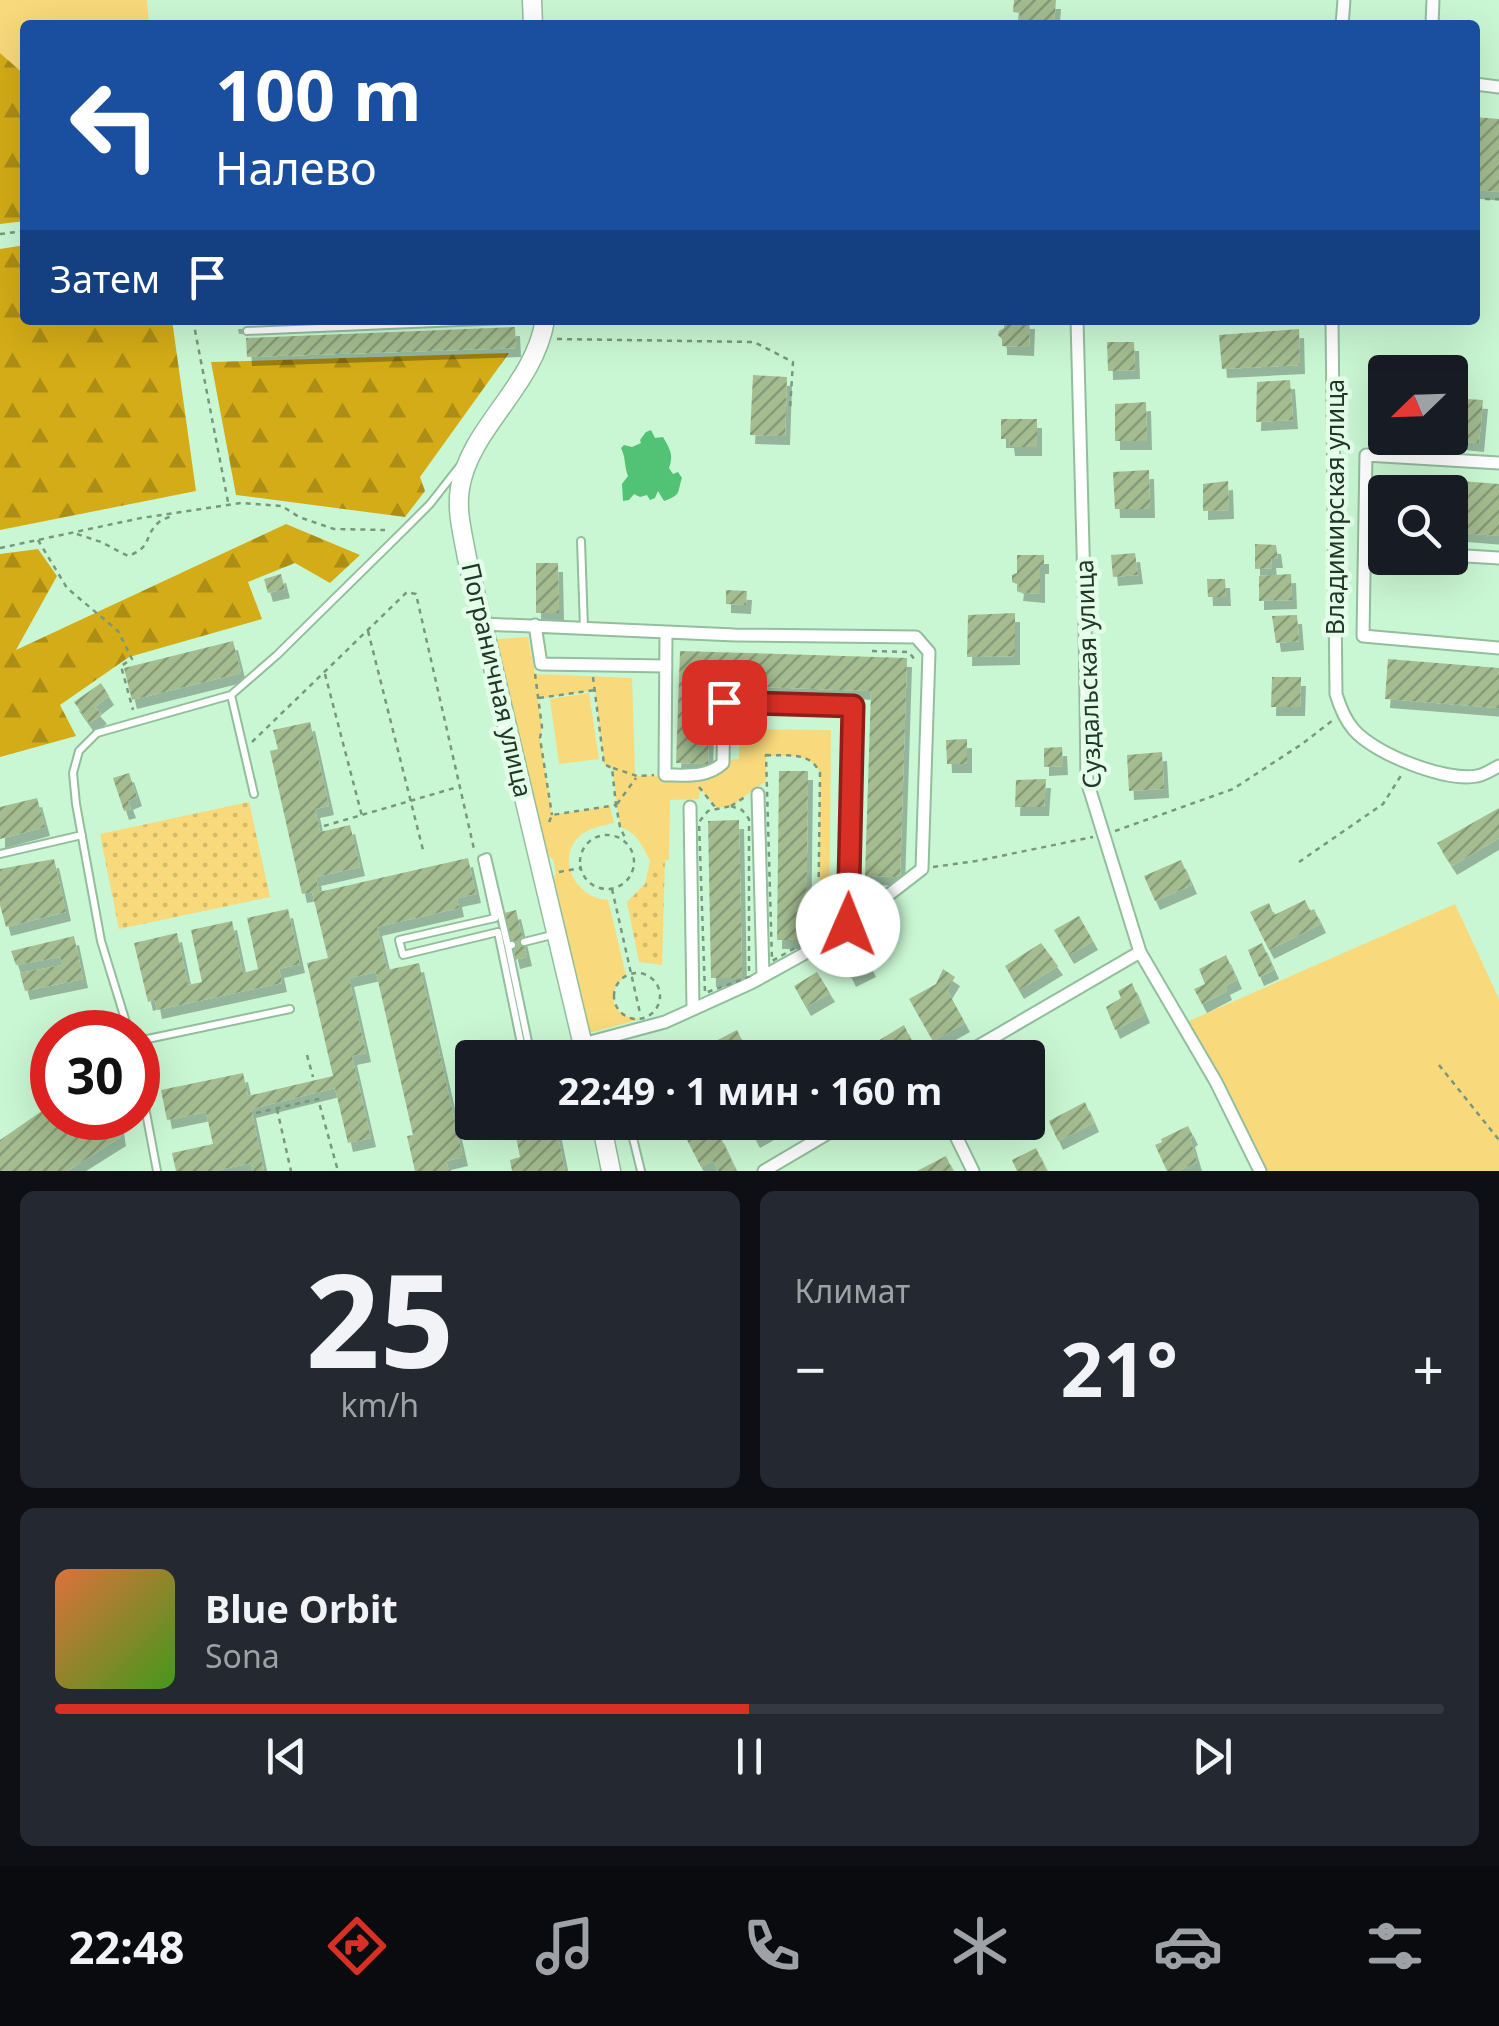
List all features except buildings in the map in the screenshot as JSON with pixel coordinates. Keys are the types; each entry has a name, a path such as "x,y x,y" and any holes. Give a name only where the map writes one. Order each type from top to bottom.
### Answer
{"street":[{"name":"Суздальская улица","path":"1076,325 1087,781 1140,952 1216,1082 1260,1171"},
{"name":"Владимирская улица","path":"1332,325 1336,694 1342,712"},
{"name":"Пограничная улица","path":"543,330 522,379 464,468 458,506 582,1040"},
{"path":"1499,464 1366,455 1363,636 1499,648"},
{"path":"1468,556 1499,558"},
{"path":"483,624 916,637 928,652 922,869 848,925 763,976 666,1022 613,1040"},
{"path":"535,626 541,664 666,666"},
{"path":"666,632 665,774 714,772 723,763 724,702 853,706 848,925"},
{"path":"1342,712 1353,730 1376,748 1409,763 1446,775 1478,776 1499,766"},
{"path":"758,794 763,976"},
{"path":"693,1009 696,806"},
{"path":"989,1040 1140,952"},
{"path":"603,1140 607,1170"},
{"path":"764,1171 817,1140"},
{"path":"958,1140 973,1171"}],"lane":[{"path":"247,331 388,325"},
{"path":"122,1010 100,942 82,834 73,773 79,751 97,733 231,695 402,533 476,446"},
{"path":"581,540 584,628"},
{"path":"231,695 254,794"},
{"path":"0,854 82,834"},
{"path":"487,857 510,946 531,1056 525,1058 498,932 403,955 400,940 495,918 482,859 487,857"},
{"path":"524,942 557,933"},
{"path":"160,1036 290,1010"},
{"path":"152,1140 158,1171"},
{"path":"633,1140 641,1171"}],"path":[{"path":"194,325 228,504"},
{"path":"543,330 754,342 793,362 790,409"},
{"path":"0,548 180,512 256,502 282,506 300,518 334,529 402,533"},
{"path":"72,532 128,556 147,544 158,522 180,512"},
{"path":"38,540 67,588 118,631 132,659 122,666 136,721"},
{"path":"244,750 407,592 416,594 476,854"},
{"path":"368,630 423,850"},
{"path":"870,651 910,652 916,660"},
{"path":"325,673 362,816"},
{"path":"534,674 552,815 547,824"},
{"path":"593,677 604,764 637,776 665,774"},
{"path":"538,699 595,690"},
{"path":"922,869 1104,834 1233,789 1302,744 1342,712"},
{"path":"766,755 807,758 820,773 818,934 772,961 771,940 766,755"},
{"path":"1299,862 1383,804 1409,763"},
{"path":"612,768 620,827 632,850 634,866 627,881 612,888 589,882 581,868 582,852 590,840 616,836 627,843"},
{"path":"552,815 616,805 637,776"},
{"path":"324,826 460,787"},
{"path":"699,822 708,811 731,806 742,810 748,818 748,977 705,993 696,806 699,787 716,808"},
{"path":"612,888 641,1019"},
{"path":"630,974 649,976 659,988 655,1011 641,1019 626,1018 614,1000 620,979 630,974"},
{"path":"308,1055 313,1077"},
{"path":"1439,1064 1499,1140"},
{"path":"256,1113 318,1099 338,1171"},
{"path":"277,1108 291,1171"}],"shaded area":[{"path":"0,0 147,0 149,20 20,20 20,71 0,53"},
{"path":"651,430 655,438 663,437 670,452 669,468 682,478 678,493 664,501 658,491 650,500 647,495 634,494 623,501 622,484 628,476 621,448 641,443"},
{"path":"528,637 535,674 632,678 637,776 698,775 739,759 740,729 831,730 829,927 818,935 820,773 810,761 766,756 766,781 731,806 716,808 700,788 699,799 670,800 669,860 650,861 635,836 620,827 612,767 604,764 595,690 538,699 552,815 610,806 614,823 582,834 573,843 569,865 578,885 597,898 608,900 626,975 615,990 614,1004 623,1014 641,1019 589,1033 553,879 553,859 548,856 536,812 496,639"},
{"path":"589,693 599,759 559,764 550,699"},
{"path":"249,802 270,897 119,929 100,834"},
{"path":"665,860 662,965 639,962 627,902 645,884 650,861"},
{"path":"1455,904 1499,999 1499,1171 1260,1171 1182,1024"}],"green space":[{"path":"0,53 20,71 20,222 0,224"},
{"path":"20,246 20,325 173,325 196,491 0,530 0,249"},
{"path":"509,353 420,477 425,491 405,517 236,495 211,362"},
{"path":"286,524 360,555 330,583 295,563 248,582 262,619 129,657 60,705 76,736 0,757 0,554 38,549 57,576 16,650"}],"route":[{"path":"724,702 853,706 848,925"}]}
